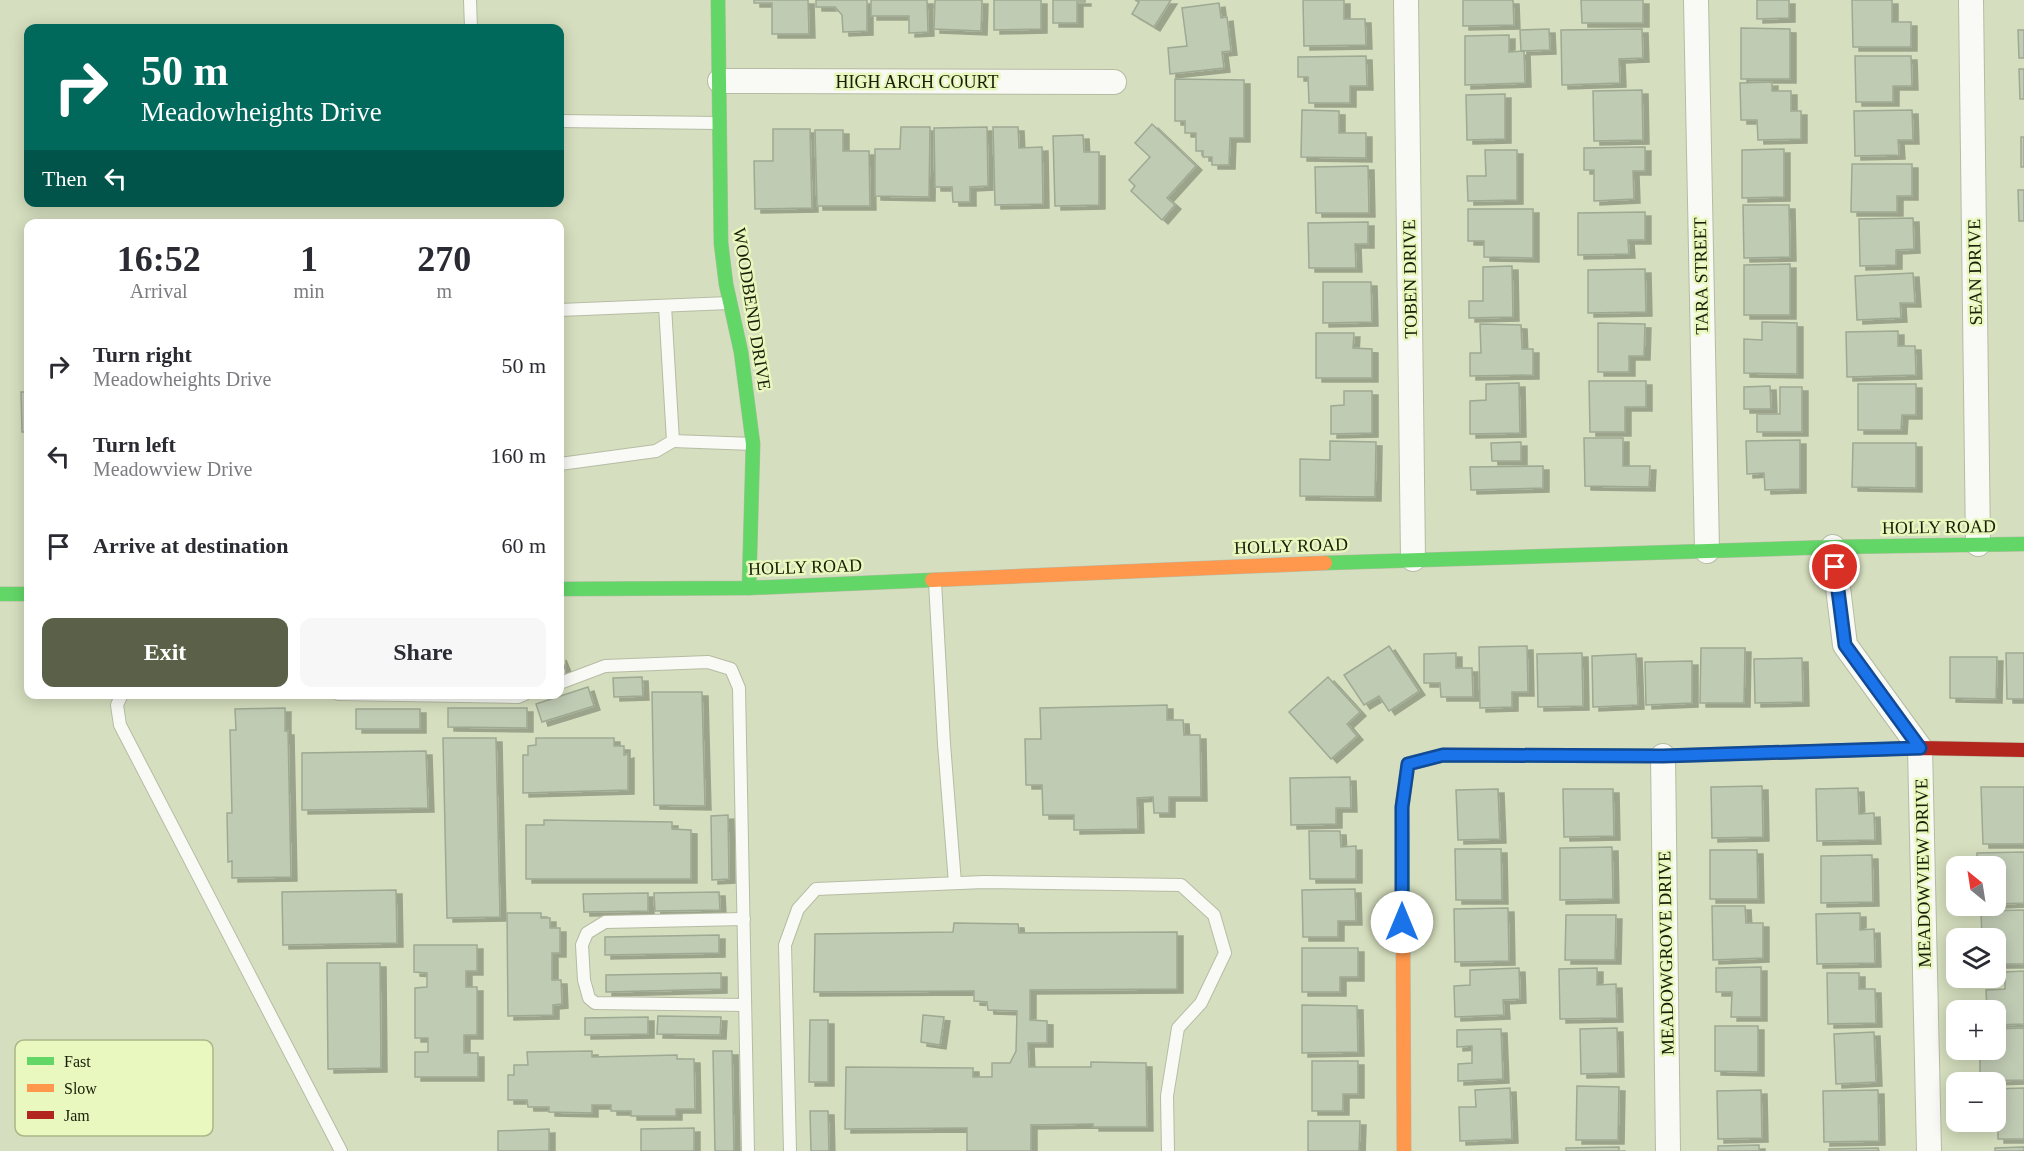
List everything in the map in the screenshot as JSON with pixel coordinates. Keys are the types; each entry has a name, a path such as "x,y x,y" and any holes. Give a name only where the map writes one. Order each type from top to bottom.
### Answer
{"street":[{"name":"WOODBEND DRIVE","path":"718,0 721,243 746,382 753,444 749,588"},
{"name":"TOBEN DRIVE","path":"1406,0 1413,559"},
{"name":"TARA STREET","path":"1696,0 1707,551"},
{"name":"SEAN DRIVE","path":"1971,0 1978,544"},
{"name":"HIGH ARCH COURT","path":"720,81 1113,82"},
{"name":"HOLLY ROAD","path":"564,590 749,588 1413,559 2024,544"},
{"path":"1833,547 1845,645 1920,748"},
{"path":"0,594 24,594"},
{"path":"1404,1151 1402,807 1408,764 1443,755 1663,756 1920,748 2024,750"},
{"name":"MEADOWVIEW DRIVE","path":"1920,748 1929,1151"},
{"name":"MEADOWGROVE DRIVE","path":"1663,756 1668,1151"}],"lane":[{"path":"470,0 471,24"},
{"path":"564,121 720,123"},
{"path":"564,310 730,303"},
{"path":"664,306 673,441"},
{"path":"564,463 656,451 673,441 753,444"},
{"path":"935,580 955,884"},
{"path":"564,681 605,666 708,662 731,669 739,688 748,1151"},
{"path":"120,699 117,705 120,725 341,1151"},
{"path":"790,1151 785,945 798,909 816,889 984,882 1181,885 1214,915 1226,953 1201,1003 1178,1028 1167,1096 1168,1151"},
{"path":"744,919 605,922 587,933 582,945 584,980 589,998 595,1003 745,1005"}],"building":[{"path":"754,0 808,0 809,34 772,34 772,3 754,3"},
{"path":"816,0 867,0 867,31 843,32 842,15 835,7 816,7"},
{"path":"871,0 927,0 928,32 909,33 909,16 871,16"},
{"path":"935,0 982,0 981,31 934,29"},
{"path":"994,0 1041,0 1041,29 994,30"},
{"path":"1053,0 1085,0 1085,2 1077,2 1077,23 1053,23"},
{"path":"1135,0 1171,0 1154,27 1132,14 1139,2"},
{"path":"1303,0 1344,0 1344,19 1365,19 1366,45 1304,46"},
{"path":"1463,0 1513,0 1514,25 1463,26"},
{"path":"1581,0 1643,0 1643,23 1582,23"},
{"path":"1757,0 1789,0 1789,18 1757,19"},
{"path":"1852,0 1892,0 1892,22 1911,22 1911,47 1853,47"},
{"path":"1219,3 1221,18 1227,17 1231,51 1222,52 1224,68 1170,74 1168,48 1187,46 1182,8"},
{"path":"1741,28 1790,29 1790,79 1741,79"},
{"path":"1549,29 1550,50 1521,51 1520,30"},
{"path":"1642,29 1643,58 1619,59 1620,83 1562,85 1561,30"},
{"path":"2018,30 2024,30 2024,58 2019,58"},
{"path":"1509,35 1509,52 1524,51 1525,83 1465,85 1465,36"},
{"path":"1366,56 1367,86 1350,86 1350,103 1309,103 1308,77 1298,77 1298,57"},
{"path":"1855,56 1911,56 1912,86 1893,86 1893,102 1856,102"},
{"path":"2019,69 2024,69 2024,99 2020,99"},
{"path":"1175,79 1244,80 1244,138 1230,138 1229,165 1212,165 1212,157 1203,157 1203,151 1196,151 1196,133 1185,133 1185,121 1175,121"},
{"path":"1772,82 1772,91 1791,91 1791,111 1801,111 1801,139 1758,140 1757,120 1741,120 1740,83"},
{"path":"1642,90 1643,140 1594,141 1593,91"},
{"path":"1505,94 1505,139 1467,140 1466,95"},
{"path":"1302,110 1339,111 1339,133 1366,133 1366,158 1301,157"},
{"path":"1912,110 1913,140 1898,140 1899,155 1855,156 1854,111"},
{"path":"1152,124 1196,166 1167,198 1175,205 1162,220 1131,191 1135,186 1129,180 1150,157 1135,143"},
{"path":"901,127 930,127 929,197 875,196 875,149 900,149"},
{"path":"987,127 988,186 970,187 970,202 953,202 952,187 935,187 934,128"},
{"path":"993,127 1018,127 1019,148 1042,147 1043,204 995,205"},
{"path":"773,129 810,129 812,208 755,209 754,161 773,161"},
{"path":"815,130 843,130 843,151 869,151 870,206 817,206"},
{"path":"1083,135 1084,152 1099,152 1099,205 1055,206 1053,136"},
{"path":"2021,137 2024,137 2024,167 2021,167"},
{"path":"1645,147 1645,171 1633,171 1634,199 1594,201 1594,170 1584,170 1584,148"},
{"path":"1784,149 1784,197 1742,198 1742,150"},
{"path":"1485,150 1517,150 1517,200 1468,201 1467,176 1486,176"},
{"path":"1852,164 1912,164 1912,196 1897,196 1897,212 1851,212"},
{"path":"1368,166 1369,213 1316,213 1315,167"},
{"path":"2018,190 2024,190 2024,221 2019,221"},
{"path":"1743,205 1789,205 1790,257 1744,258"},
{"path":"1468,209 1533,209 1533,258 1484,257 1484,241 1468,241"},
{"path":"1645,212 1645,240 1628,240 1629,254 1578,255 1578,213"},
{"path":"1913,218 1914,249 1896,250 1896,265 1860,266 1859,219"},
{"path":"1368,222 1368,244 1355,244 1356,268 1309,268 1308,223"},
{"path":"1790,264 1790,315 1744,315 1744,265"},
{"path":"1512,266 1513,317 1469,318 1469,301 1483,301 1483,267"},
{"path":"1645,269 1646,312 1588,313 1588,270"},
{"path":"1913,273 1915,303 1900,303 1901,318 1857,320 1855,276"},
{"path":"1323,282 1371,282 1372,322 1323,323"},
{"path":"1762,322 1797,323 1797,374 1744,373 1744,339 1762,340"},
{"path":"1598,323 1645,324 1644,356 1629,356 1629,372 1598,372"},
{"path":"1480,324 1521,325 1522,349 1533,349 1533,375 1470,376 1470,353 1481,353"},
{"path":"1898,331 1898,346 1915,346 1916,375 1847,377 1846,332"},
{"path":"1316,333 1354,333 1353,348 1372,349 1372,378 1316,378"},
{"path":"1589,381 1646,381 1646,407 1625,407 1625,432 1590,432"},
{"path":"1519,383 1520,433 1470,434 1470,401 1486,400 1486,384"},
{"path":"1858,384 1916,384 1916,415 1902,415 1901,430 1858,430"},
{"path":"1770,386 1771,409 1744,409 1744,387"},
{"path":"1780,387 1802,387 1802,432 1757,432 1757,414 1780,414"},
{"path":"1344,391 1372,391 1372,433 1331,434 1331,406 1344,405"},
{"path":"21,392 24,392 24,432 22,432"},
{"path":"1584,438 1623,438 1623,466 1650,466 1649,487 1585,486"},
{"path":"1800,440 1800,489 1765,490 1764,473 1747,474 1746,441"},
{"path":"1330,441 1376,442 1375,497 1300,496 1300,459 1330,460"},
{"path":"1521,442 1521,461 1492,461 1491,443"},
{"path":"1853,443 1916,443 1916,488 1852,487"},
{"path":"1543,466 1543,488 1471,490 1470,467"},
{"path":"1389,646 1419,691 1389,711 1379,696 1364,705 1344,675"},
{"path":"1527,646 1528,692 1512,692 1512,707 1480,708 1479,647"},
{"path":"1701,648 1745,648 1744,703 1700,703"},
{"path":"1456,653 1456,668 1472,668 1473,697 1441,697 1440,683 1424,683 1424,654"},
{"path":"1582,653 1583,706 1538,707 1537,654"},
{"path":"2006,653 2024,653 2024,699 2007,699"},
{"path":"1636,654 1638,705 1593,707 1592,656"},
{"path":"1950,657 1997,657 1996,699 1950,698"},
{"path":"1802,658 1803,702 1755,703 1754,659"},
{"path":"1692,661 1692,703 1646,705 1645,662"},
{"path":"642,677 643,696 614,697 613,678"},
{"path":"1328,677 1360,712 1347,724 1357,736 1331,759 1289,712"},
{"path":"588,687 594,706 542,722 536,704 551,699 564,699 564,695"},
{"path":"652,692 702,692 705,806 654,805"},
{"path":"1167,705 1167,720 1183,720 1184,735 1200,735 1201,797 1169,797 1169,813 1154,813 1153,797 1137,798 1138,829 1074,830 1074,815 1043,815 1042,785 1026,785 1025,739 1041,739 1040,708"},
{"path":"285,708 285,731 288,731 291,877 232,878 232,861 228,862 227,813 232,813 230,730 236,730 235,709"},
{"path":"448,708 527,708 527,728 448,727"},
{"path":"356,709 420,709 420,729 356,729"},
{"path":"443,738 496,738 500,917 447,918"},
{"path":"536,738 614,738 614,746 624,746 624,755 628,754 628,790 523,793 523,755 528,755 528,746 536,745"},
{"path":"426,751 428,808 302,810 302,753"},
{"path":"1350,777 1351,808 1336,808 1336,824 1291,825 1290,778"},
{"path":"1762,786 1763,837 1712,838 1711,787"},
{"path":"1981,787 2024,787 2024,844 1983,844"},
{"path":"1858,788 1859,814 1874,813 1875,840 1817,841 1816,789"},
{"path":"1498,789 1500,839 1458,840 1456,790"},
{"path":"1563,789 1613,789 1614,836 1564,837"},
{"path":"728,815 729,879 712,880 711,816"},
{"path":"544,820 672,822 672,829 691,830 691,879 526,879 526,825 544,825"},
{"path":"1309,831 1340,831 1341,847 1356,846 1356,879 1310,879"},
{"path":"1612,847 1613,899 1560,900 1560,848"},
{"path":"1455,849 1501,849 1502,900 1456,900"},
{"path":"1710,850 1757,850 1758,899 1710,899"},
{"path":"2024,852 2024,903 2006,904 2006,856 1977,856 1977,853"},
{"path":"1872,855 1873,902 1821,903 1821,856"},
{"path":"1355,889 1356,921 1338,921 1338,937 1303,937 1302,890"},
{"path":"396,890 397,943 283,945 282,892"},
{"path":"719,892 720,910 655,911 654,893"},
{"path":"648,893 648,911 584,912 583,894"},
{"path":"1712,906 1745,906 1746,923 1763,923 1763,958 1713,960"},
{"path":"1508,908 1509,961 1455,962 1454,909"},
{"path":"2006,910 2024,910 2024,964 2006,964 2006,928 1982,928 1981,916 2006,916"},
{"path":"507,913 541,913 541,918 550,918 550,928 560,928 560,953 552,953 552,980 561,980 562,1004 553,1005 553,1015 508,1016"},
{"path":"1860,913 1860,930 1874,929 1875,963 1817,964 1816,914"},
{"path":"1566,915 1616,915 1615,960 1565,960"},
{"path":"954,923 1018,924 1019,933 1177,932 1177,989 1030,990 1030,1020 1047,1021 1047,1043 1028,1043 1029,1067 1091,1067 1091,1062 1146,1063 1147,1127 1093,1127 1093,1124 1031,1125 1031,1151 967,1151 967,1128 845,1129 846,1067 973,1068 973,1077 992,1077 992,1063 1010,1063 1016,1051 1017,1011 988,1010 987,1002 974,1001 974,991 814,992 815,934 953,932"},
{"path":"719,935 719,953 605,955 605,937"},
{"path":"414,945 477,945 477,971 466,971 466,987 477,987 477,1035 464,1035 464,1053 478,1053 478,1077 415,1077 415,1052 428,1052 428,1038 415,1038 415,988 427,987 427,973 414,972"},
{"path":"1302,948 1358,948 1358,977 1340,977 1340,992 1302,992"},
{"path":"327,963 380,963 381,1068 328,1069"},
{"path":"1761,967 1761,1017 1731,1017 1732,992 1716,992 1716,968"},
{"path":"1519,968 1520,999 1503,1000 1504,1015 1455,1017 1454,986 1470,985 1470,970"},
{"path":"1597,968 1597,985 1616,984 1617,1018 1560,1019 1559,969"},
{"path":"2024,971 2024,1024 2006,1025 2006,1000 1986,1000 1986,990 2006,988 2006,972"},
{"path":"721,973 721,989 606,992 606,975"},
{"path":"1827,973 1859,973 1859,989 1875,989 1876,1023 1828,1024"},
{"path":"1302,1005 1357,1006 1358,1052 1302,1053"},
{"path":"923,1015 944,1017 940,1045 921,1042"},
{"path":"658,1016 721,1017 720,1035 657,1034"},
{"path":"648,1017 648,1034 585,1035 585,1018"},
{"path":"810,1020 828,1020 828,1082 809,1082"},
{"path":"1715,1026 1758,1026 1758,1072 1715,1071"},
{"path":"1617,1028 1618,1073 1581,1074 1580,1029"},
{"path":"2024,1028 2024,1080 2006,1080 2006,1072 1980,1072 1980,1060 2006,1060 2006,1029"},
{"path":"1501,1029 1503,1079 1458,1081 1458,1064 1472,1063 1472,1046 1457,1047 1457,1030"},
{"path":"1874,1032 1876,1082 1836,1084 1834,1034"},
{"path":"592,1051 592,1057 677,1055 677,1059 694,1059 695,1109 676,1109 676,1116 631,1116 631,1111 611,1111 611,1105 592,1105 592,1113 549,1112 549,1107 528,1107 527,1100 508,1100 508,1075 514,1075 514,1065 528,1065 527,1052"},
{"path":"713,1051 732,1051 734,1151 715,1151"},
{"path":"1312,1061 1358,1061 1358,1094 1343,1094 1343,1111 1312,1111"},
{"path":"1577,1086 1619,1087 1618,1140 1576,1140"},
{"path":"1510,1088 1512,1139 1460,1141 1459,1107 1476,1107 1475,1090"},
{"path":"2024,1088 2024,1139 1998,1139 1998,1132 2006,1132 2006,1089"},
{"path":"1761,1090 1762,1138 1718,1139 1717,1091"},
{"path":"1878,1090 1879,1141 1824,1142 1823,1091"},
{"path":"810,1111 828,1111 829,1151 811,1151"},
{"path":"1308,1121 1360,1121 1359,1151 1308,1151"},
{"path":"694,1128 694,1151 641,1151 641,1129"},
{"path":"549,1129 549,1151 498,1151 498,1131"},
{"path":"1759,1145 1759,1151 1718,1151 1718,1146"},
{"path":"1619,1147 1619,1151 1566,1151 1566,1148"},
{"path":"2024,1147 2024,1151 1995,1151 1995,1148"},
{"path":"1878,1148 1879,1151 1829,1151 1829,1149"}],"traffic: fast":[{"path":"718,0 721,243 726,284 741,352 753,444 749,588"},
{"path":"1325,563 1833,547 2024,544"},
{"path":"564,589 749,588 932,580"},
{"path":"0,594 24,594"},
{"path":"1403,938 1402,807 1408,764 1443,755 1663,756 1758,753"}],"traffic: slow":[{"path":"932,580 1325,563"},
{"path":"1403,938 1404,1151"}],"traffic: jam":[{"path":"1758,753 1920,748 2024,750"}],"route":[{"path":"1402,922 1402,807 1408,764 1443,755 1663,756 1920,748 1845,645 1835,567"}]}
